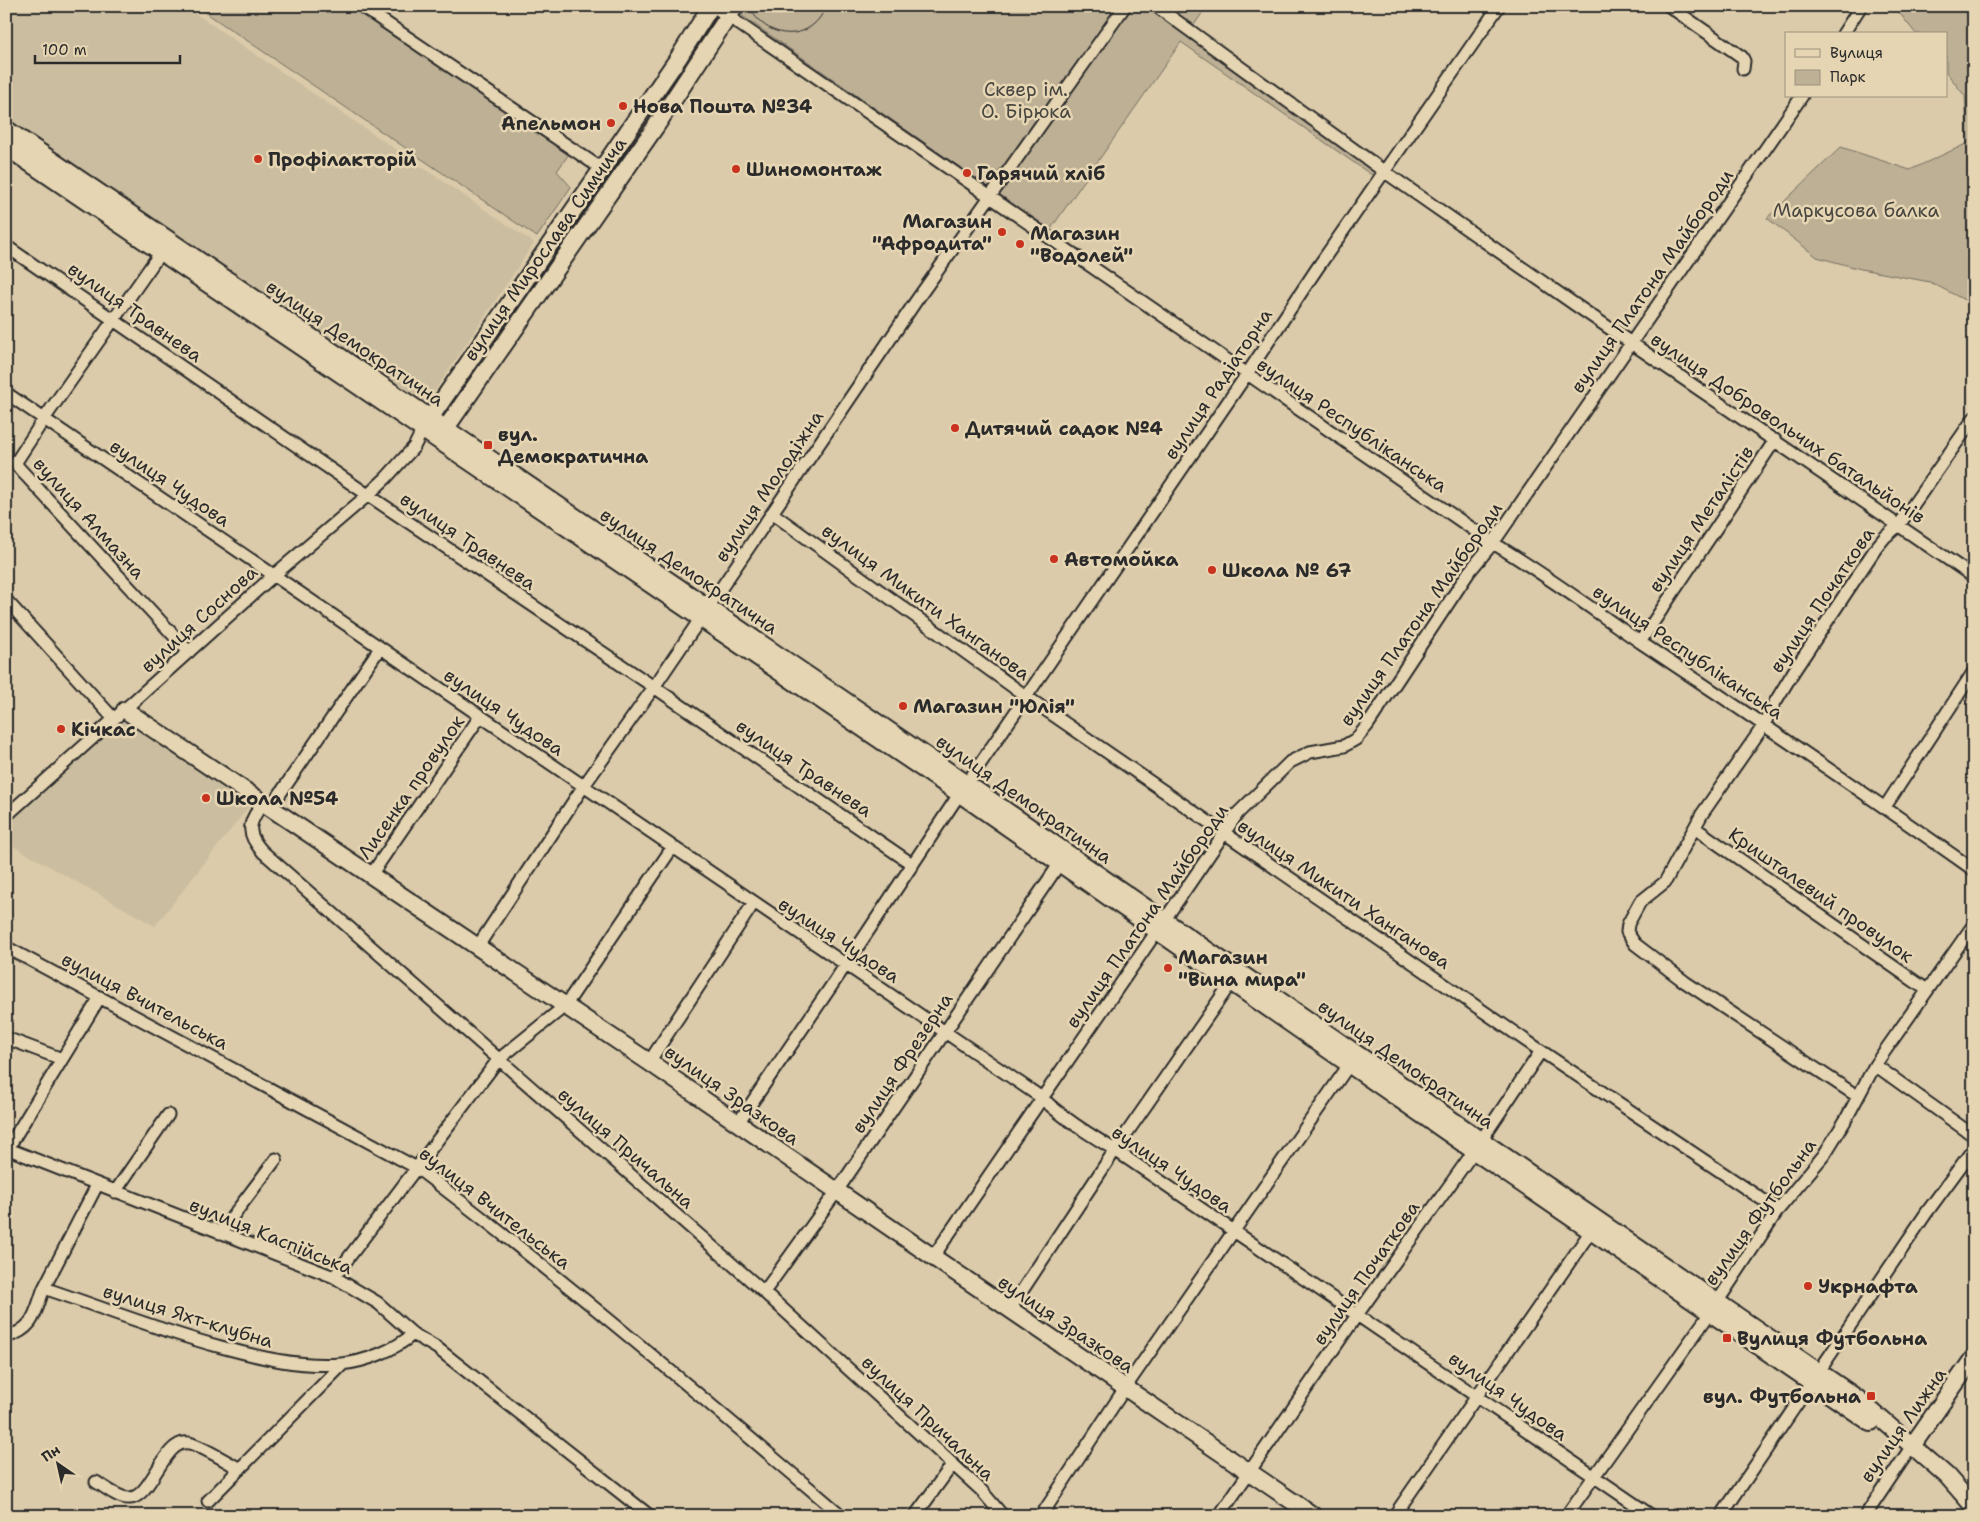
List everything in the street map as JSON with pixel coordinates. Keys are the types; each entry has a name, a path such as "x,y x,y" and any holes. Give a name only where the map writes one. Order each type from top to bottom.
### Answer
{"street":[{"path":"362,6 602,170"},
{"name":"вулиця Мирослава Симчича","path":"426,424 602,170 712,6"},
{"name":"вулиця Республіканська","path":"712,6 731,11 989,196 1492,543 1532,566 1974,870"},
{"name":"вулиця Молодіжна","path":"478,946 583,787 654,687 989,196 1125,6"},
{"name":"вулиця Добровольчих батальйонів","path":"1156,6 1385,172 1974,577"},
{"name":"вулиця Радіаторна","path":"738,1122 1316,270 1499,6"},
{"path":"1669,6 1742,57 1744,61 1743,69"},
{"path":"1844,32 1861,6"},
{"name":"вулиця Мирослава Симчича","path":"442,434 656,126 731,11"},
{"name":"вулиця Платона Майбороди","path":"932,1257 1238,813 1290,762 1310,752 1344,746 1356,739 1376,714 1468,572 1492,543 1801,98"},
{"name":"вулиця Демократична","path":"6,129 426,424"},
{"name":"вулиця Демократична","path":"6,147 161,252 442,434 963,789 1353,1060 1816,1377 1857,1398 1946,1476 1974,1507"},
{"name":"вулиця Травнева","path":"6,246 368,495 654,687 912,864"},
{"name":"вулиця Алмазна","path":"161,252 44,419 17,461 18,467 189,652"},
{"name":"вулиця Чудова","path":"6,393 380,648 479,718 1042,1098 1072,1123 1115,1150 1477,1395 1652,1516"},
{"name":"вулиця Початкова","path":"1857,1096 1685,982 1635,944 1627,932 1628,924 1640,902 1665,882 1719,789 1764,725 1794,671 1876,548 1885,536 1899,525 1974,418"},
{"name":"вулиця Соснова","path":"6,816 273,576 368,495 414,447 426,424"},
{"path":"414,447 442,434"},
{"name":"вулиця Металістів","path":"1640,642 1774,440"},
{"name":"вулиця Микити Ханганова","path":"772,513 1027,697 1541,1051 1778,1210"},
{"name":"вулиця Зразкова","path":"6,600 120,714 267,804 738,1122 932,1257 1314,1516"},
{"name":"вулиця Причальна","path":"380,648 267,804 251,820 250,828 256,844 498,1060 764,1292 981,1490 1003,1516"},
{"path":"1885,807 1974,671"},
{"name":"Лисенка провулок","path":"371,875 479,718"},
{"name":"Кришталевий провулок","path":"1695,828 1926,990"},
{"path":"334,1278 498,1060 565,1006 672,848"},
{"name":"вулиця Фрезерна","path":"764,1292 837,1191 1063,858"},
{"path":"649,1062 753,904"},
{"name":"вулиця Футбольна","path":"1566,1516 1714,1307 1778,1210 1824,1155 1845,1121 1875,1065 1974,924"},
{"name":"вулиця Вчительська","path":"6,947 417,1168 471,1208 654,1356 842,1516"},
{"path":"1010,1309 1115,1150 1235,977"},
{"path":"7,1148 100,997"},
{"path":"6,1038 62,1059"},
{"name":"вулиця Початкова","path":"1219,1516 1357,1315 1478,1146 1541,1051"},
{"path":"1041,1516 1125,1388 1353,1060"},
{"path":"1875,1065 1974,1136"},
{"path":"115,1192 168,1115"},
{"name":"вулиця Демократична","path":"1478,1146 1591,1231 1714,1307"},
{"name":"вулиця Каспійська","path":"7,1148 334,1278 378,1303 413,1334 437,1348 642,1513"},
{"path":"1721,1516 1927,1212 1974,1148"},
{"path":"220,1233 276,1159"},
{"path":"6,1337 18,1333 27,1327 44,1288 97,1185"},
{"path":"1394,1516 1591,1231"},
{"name":"вулиця Яхт-клубна","path":"44,1288 165,1331 283,1363 343,1364 386,1351 402,1343 413,1334"},
{"name":"вулиця Лижна","path":"1864,1516 1974,1357"},
{"path":"208,1501 343,1364"},
{"path":"96,1482 121,1496 136,1497 155,1475 172,1448 184,1443 194,1445 240,1469"},
{"path":"915,1516 952,1465"}],"shaded area":[{"path":"14,6 184,6 534,243 425,405 6,122 6,18"},
{"path":"126,716 254,800 155,926 6,842 6,824"}],"green space":[{"path":"196,6 351,6 569,154 557,171 571,187 537,237"},
{"name":"Сквер ім. О. Бірюка","path":"747,6 1207,6 1192,28 1383,161 1373,176 1181,42 1050,230 741,15"},
{"name":"Маркусова балка","path":"1894,6 1974,6 1974,305 1930,282 1861,269 1817,257 1767,218 1841,147 1910,170 1968,143 1965,96 1948,75 1948,32 1914,32"}],"tram line":[{"path":"749,6 756,18 766,26 788,33 800,32 810,27 819,18 826,6"}],"place":[{"name":"Нова Пошта №34","path":"623,106"},
{"name":"Апельмон","path":"611,123"},
{"name":"Профілакторій","path":"258,159"},
{"name":"Шиномонтаж","path":"736,169"},
{"name":"Гарячий хліб","path":"967,173"},
{"name":"Магазин \"Афродита\"","path":"1002,232"},
{"name":"Магазин \"Водолей\"","path":"1020,244"},
{"name":"Дитячий садок №4","path":"955,428"},
{"name":"вул. Демократична","path":"488,445"},
{"name":"Автомойка","path":"1054,559"},
{"name":"Школа № 67","path":"1212,570"},
{"name":"Магазин \"Юлія\"","path":"903,706"},
{"name":"Кічкас","path":"61,729"},
{"name":"Школа №54","path":"206,798"},
{"name":"Магазин \"Вина мира\"","path":"1168,968"},
{"name":"Укрнафта","path":"1808,1286"},
{"name":"Вулиця Футбольна","path":"1727,1338"},
{"name":"вул. Футбольна","path":"1871,1396"}]}
